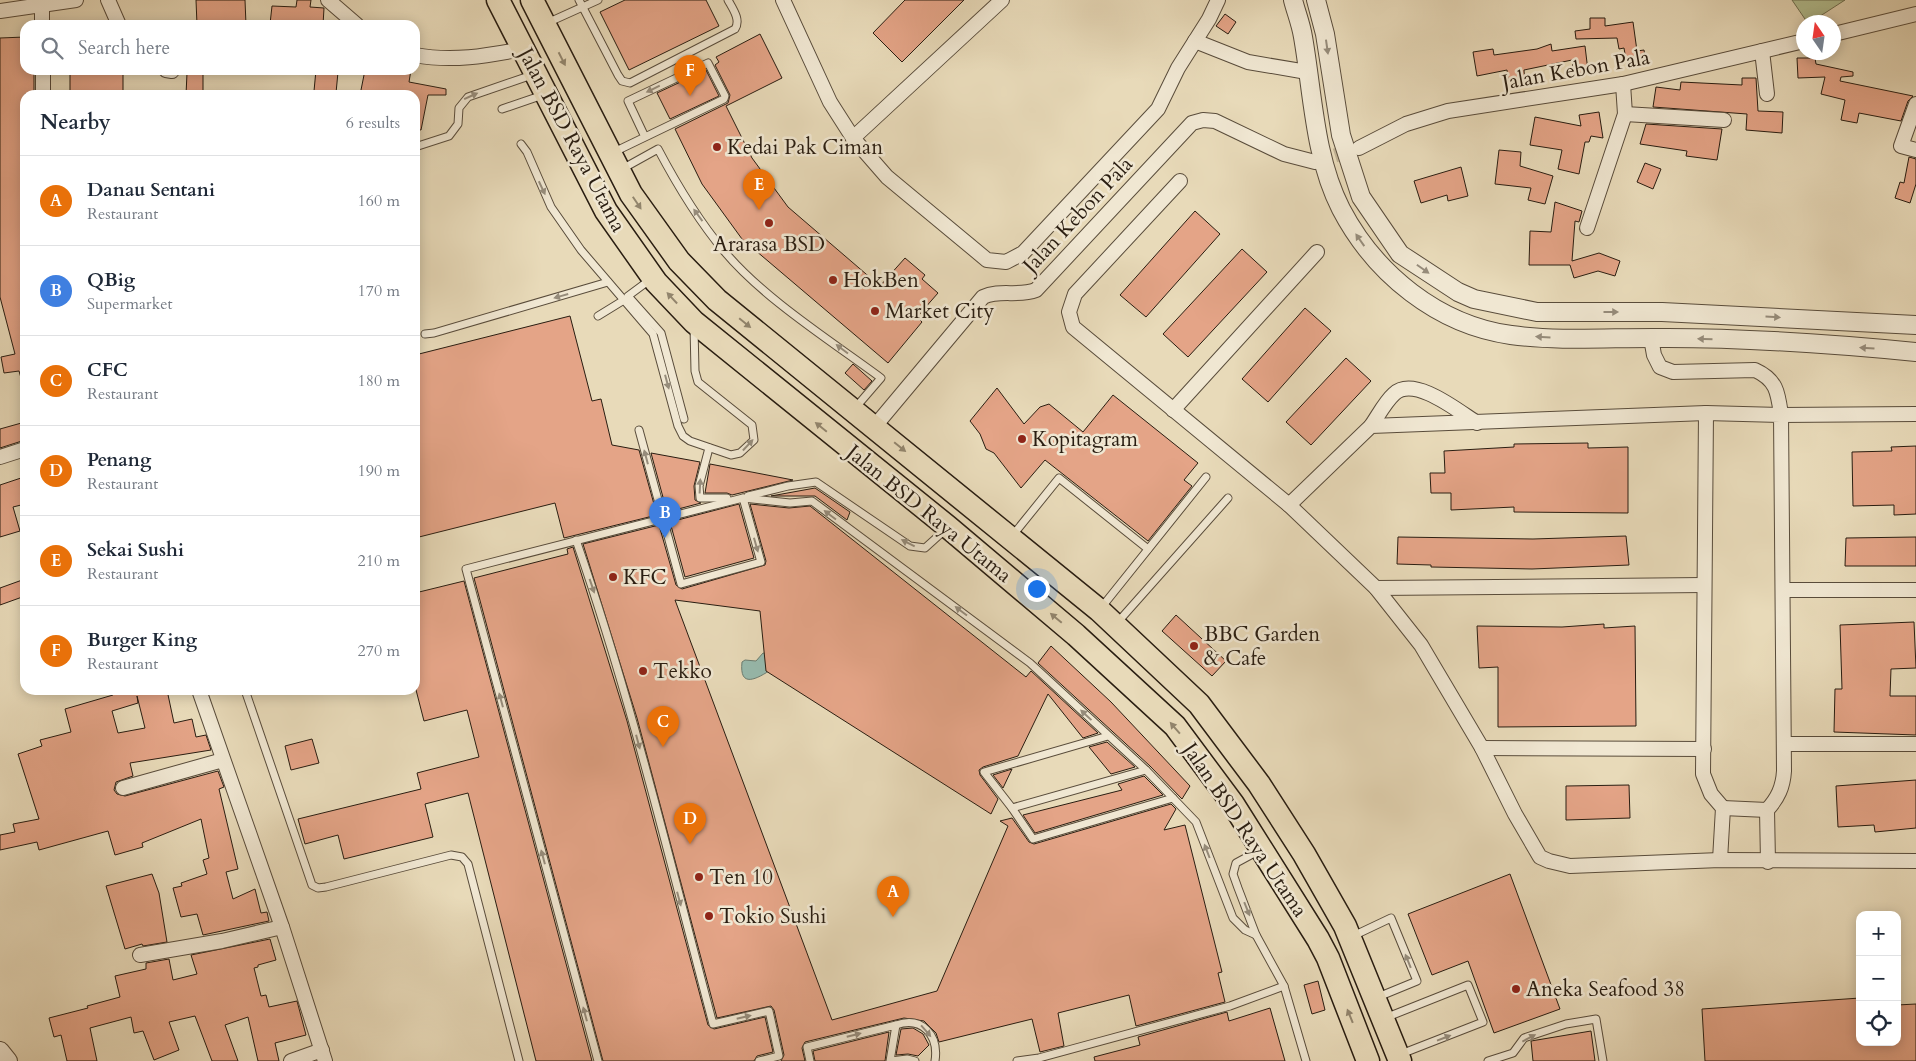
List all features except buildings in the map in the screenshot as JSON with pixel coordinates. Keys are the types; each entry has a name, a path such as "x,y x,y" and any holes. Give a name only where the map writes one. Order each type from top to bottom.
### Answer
{"main road":[{"name":"Jalan BSD Raya Utama","path":"498,0 606,211 653,277 694,322 948,527 1076,635 1175,726 1233,804 1328,958 1368,1061"},
{"name":"Jalan BSD Raya Utama","path":"532,0 640,208 680,261 717,300 875,426 1099,610 1198,704 1259,784 1294,839 1350,937 1399,1058"},
{"path":"765,381 783,354"}],"street":[{"path":"0,12 42,2 76,0"},
{"path":"108,0 117,20"},
{"path":"328,0 351,20"},
{"path":"783,0 830,102 852,138 887,177 987,260 1006,262 1024,253 1158,109 1178,68 1218,0"},
{"path":"852,138 1002,0"},
{"path":"1293,0 1303,36 1319,142 1329,178 1341,208 1360,240 1383,269 1415,296 1438,310 1461,322 1510,335 1565,338 1651,338 1775,342 1916,352"},
{"path":"1316,0 1325,34 1341,135 1361,196 1400,254 1458,292 1474,299 1537,312 1662,312 1916,325"},
{"path":"42,2 42,20"},
{"path":"1841,32 1916,14"},
{"path":"1195,41 1248,62 1307,72"},
{"name":"Jalan Kebon Pala","path":"1359,148 1406,124 1448,111 1624,84 1796,43"},
{"path":"420,56 437,59 475,58 523,49"},
{"path":"1762,51 1767,94"},
{"path":"43,75 43,90"},
{"path":"1587,228 1625,114 1624,84"},
{"path":"1916,104 1901,146 1916,150"},
{"path":"1625,114 1724,120"},
{"name":"Jalan Kebon Pala","path":"875,426 983,296 990,293 1023,294 1036,290 1192,124 1203,120 1215,121 1284,154 1315,162"},
{"path":"1180,181 1075,294 1069,312 1073,327 1289,505 1376,588 1420,645 1482,748 1540,857 1570,866 1720,860 1768,862 1916,861"},
{"path":"1173,410 1317,252"},
{"path":"1383,269 1400,254"},
{"path":"1651,338 1654,354 1660,367 1673,372 1756,370 1768,376 1777,391 1781,415 1784,744 1783,783 1776,800 1767,810 1768,862"},
{"path":"1289,505 1371,426 1394,393 1405,388 1420,388 1478,423"},
{"path":"1706,413 1704,780 1711,794 1723,808 1720,860"},
{"path":"1371,426 1706,413 1781,415 1916,414"},
{"path":"0,457 20,451"},
{"path":"1376,588 1704,585"},
{"path":"1783,590 1916,590"},
{"path":"201,695 282,927 324,1056 291,1061"},
{"path":"1784,744 1916,744"},
{"path":"1482,748 1704,749"},
{"path":"123,788 223,760"},
{"path":"1723,808 1767,810"},
{"path":"140,956 222,941 282,927"},
{"path":"0,1051 8,1061"}],"lane":[{"path":"579,0 618,76 622,81 630,83 735,30 738,25 737,17 728,0"},
{"path":"544,24 598,0"},
{"path":"615,162 645,137 724,98 725,96 708,63 628,101 645,137"},
{"path":"502,109 541,84"},
{"path":"420,145 449,136 458,124 458,108 468,97 541,84"},
{"path":"521,144 527,152 551,207 580,250 653,334 678,426 683,436 690,442 731,455 740,453 754,440 752,425 698,382 694,371 694,322"},
{"path":"615,162 658,149 681,192 724,252 758,286 881,378 854,410"},
{"path":"653,277 628,296 661,333 684,420"},
{"path":"425,334 608,282"},
{"path":"598,316 624,300"},
{"path":"639,430 681,584 761,562 743,498"},
{"path":"709,448 699,486 700,498 743,498 790,503 812,501 1030,663 1146,770 1196,822 1237,925 1256,935"},
{"path":"1011,538 1058,478 1148,549"},
{"path":"1099,610 1206,478"},
{"path":"598,1061 466,569 788,486 816,482 910,546 925,548 948,527"},
{"path":"1116,626 1228,498"},
{"path":"576,540 596,598 632,720 713,1024 769,1011 779,1056 759,1061"},
{"path":"247,695 312,885 318,888 326,887 451,856 462,857 468,864 519,1061"},
{"path":"1108,736 984,772 1033,839 1173,798"},
{"path":"1012,808 1146,770"},
{"path":"1262,849 1236,863 1233,874 1256,935 1284,986 1306,1061"},
{"path":"1350,937 1391,918 1416,981 1379,1008"},
{"path":"1379,1008 1468,985 1483,1022 1399,1058"},
{"path":"1016,1061 1039,1058 1230,1006 1284,986"},
{"path":"1488,1061 1513,1053 1524,1038 1566,1024 1596,1019 1603,1061"},
{"path":"810,1061 807,1048 906,1021 917,1022 925,1027 936,1049 934,1061"},
{"path":"896,1024 890,1061 907,1059 915,1061"}],"green space":[{"path":"1792,0 1845,0 1822,15 1802,15"}],"water":[{"path":"763,653 769,654 772,669 761,676 746,679 743,676 742,662 745,660 756,661"}],"tunnel":[{"path":"1315,162 1355,149"}],"place":[{"name":"Burger King","path":"690,96"},
{"name":"Kedai Pak Ciman","path":"717,147"},
{"name":"Sekai Sushi","path":"759,210"},
{"name":"Ararasa BSD","path":"769,223"},
{"name":"HokBen","path":"833,280"},
{"name":"Market City","path":"875,311"},
{"name":"Kopitagram","path":"1022,439"},
{"name":"QBig","path":"665,538"},
{"name":"KFC","path":"613,577"},
{"name":"BBC Garden & Cafe","path":"1194,646"},
{"name":"Tekko","path":"643,671"},
{"name":"CFC","path":"663,747"},
{"name":"Penang","path":"690,844"},
{"name":"Ten 10","path":"699,877"},
{"name":"Tokio Sushi","path":"709,916"},
{"name":"Danau Sentani","path":"893,917"},
{"name":"Aneka Seafood 38","path":"1516,989"}]}
